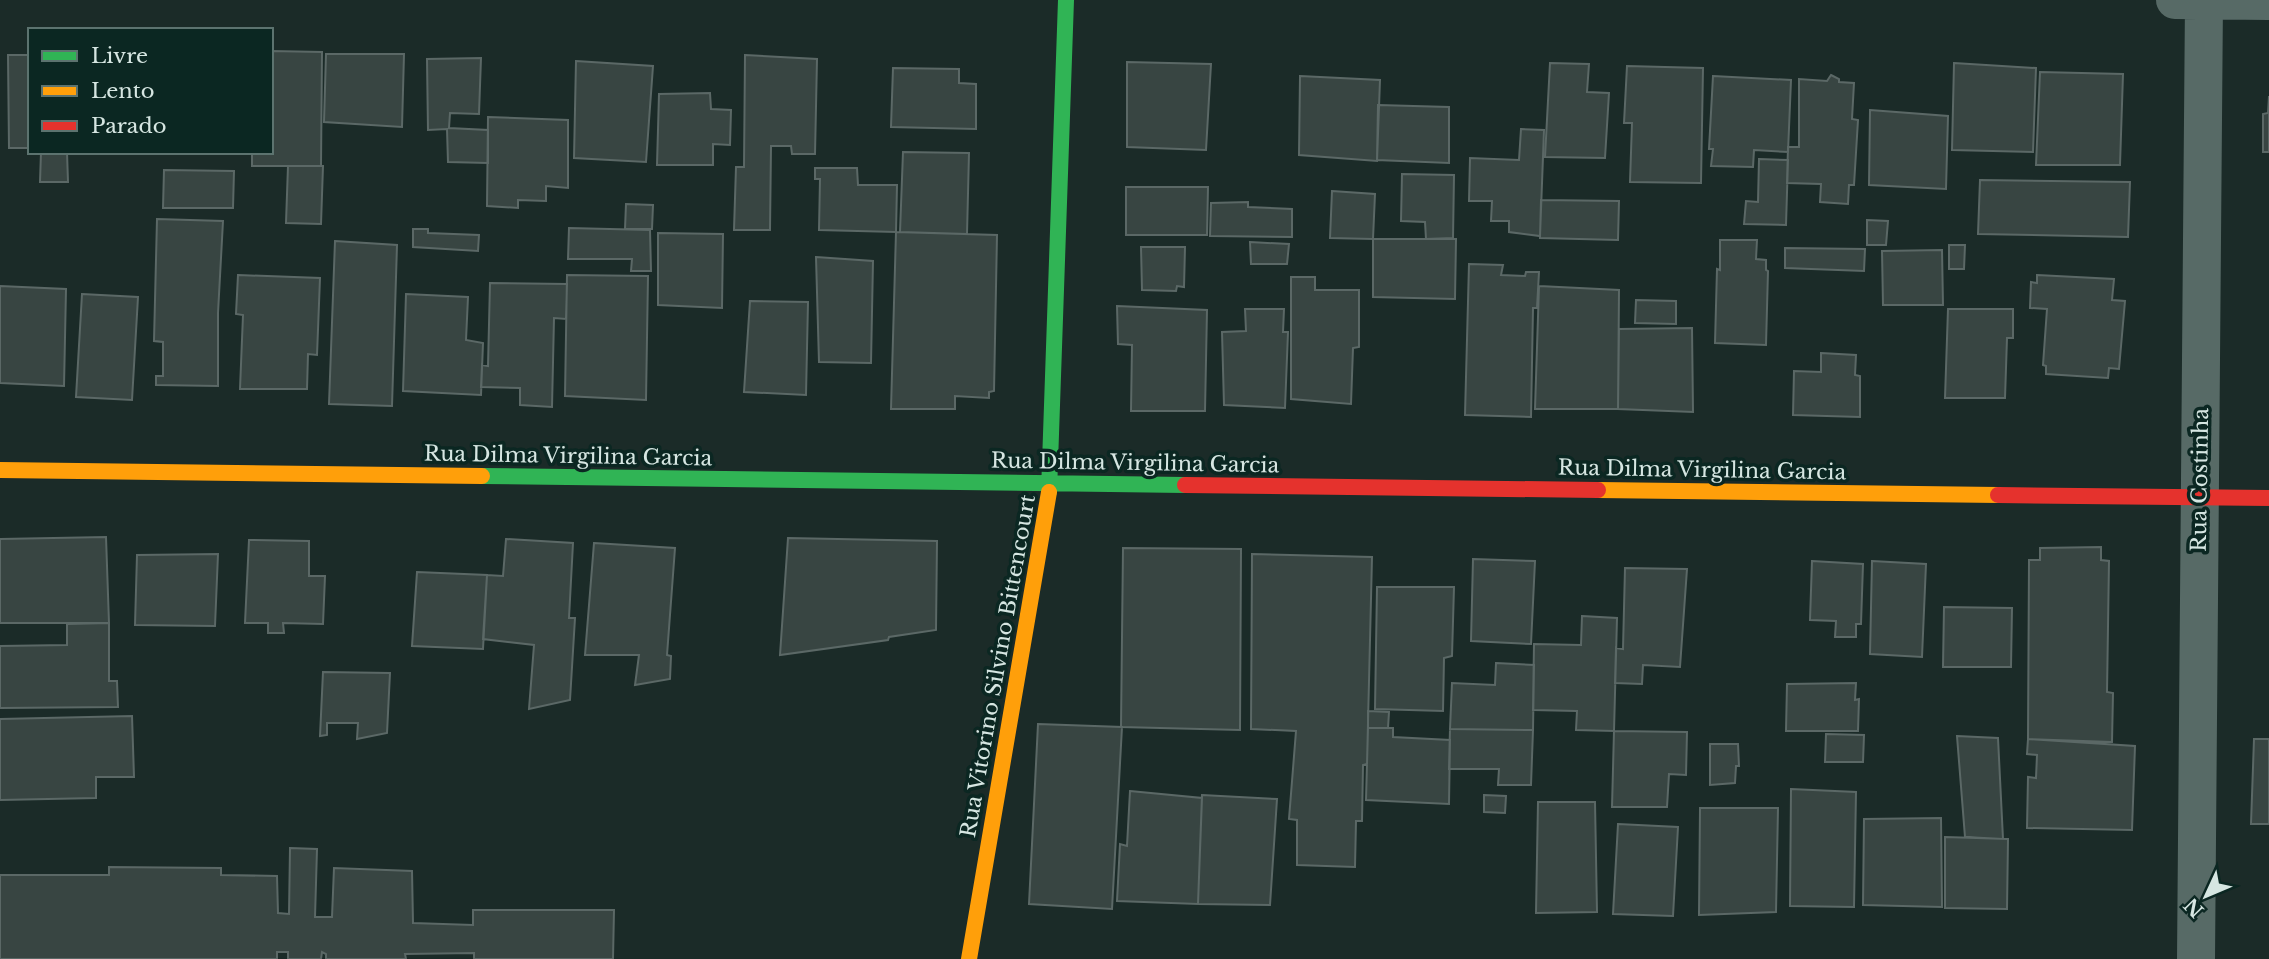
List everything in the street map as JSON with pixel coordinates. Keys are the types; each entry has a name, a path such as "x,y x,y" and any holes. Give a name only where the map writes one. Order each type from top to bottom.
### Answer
{"street":[{"name":"Rua Vitorino Silvino Bittencourt","path":"969,959 1051,483 1066,0"},
{"path":"2175,0 2269,1"},
{"name":"Rua Costinha","path":"2196,959 2204,0"},
{"name":"Rua Dilma Virgilina Garcia","path":"0,470 2269,498"}],"building":[{"path":"273,51 322,52 321,166 252,166 252,154 273,154"},
{"path":"326,54 404,54 402,127 324,122"},
{"path":"8,55 28,55 28,148 9,148"},
{"path":"745,55 817,59 815,154 792,154 791,146 771,146 770,230 734,230 736,167 744,167"},
{"path":"481,58 479,114 450,113 449,128 488,130 488,163 448,162 447,129 428,130 427,59"},
{"path":"576,61 653,66 646,162 574,158"},
{"path":"1127,62 1211,64 1206,150 1127,147"},
{"path":"1550,63 1589,64 1587,92 1609,93 1605,158 1545,157"},
{"path":"1954,63 2036,68 2033,152 1952,150"},
{"path":"1627,66 1703,68 1701,183 1630,182 1632,123 1624,123"},
{"path":"893,68 959,69 959,83 976,84 976,129 891,127"},
{"path":"2040,72 2123,74 2120,165 2036,165"},
{"path":"1831,75 1839,79 1839,82 1854,83 1852,119 1858,120 1854,185 1849,185 1848,204 1820,202 1821,184 1787,183 1788,147 1799,147 1799,79 1827,81"},
{"path":"1300,76 1380,80 1377,161 1299,155"},
{"path":"1713,76 1791,80 1788,152 1754,150 1753,167 1711,166 1713,149 1709,149"},
{"path":"710,93 711,109 731,110 730,145 713,144 713,165 657,165 659,94"},
{"path":"2269,96 2269,152 2263,152 2263,114 2268,113"},
{"path":"1378,105 1449,107 1449,163 1377,160"},
{"path":"1870,110 1948,116 1946,189 1869,185"},
{"path":"488,117 568,120 568,188 546,186 546,201 518,200 518,208 487,206"},
{"path":"1521,129 1544,130 1540,236 1509,232 1509,221 1491,221 1492,201 1469,201 1470,158 1519,160"},
{"path":"903,152 969,153 967,234 900,232"},
{"path":"41,154 67,154 68,182 40,182"},
{"path":"1759,159 1788,160 1786,225 1744,224 1746,201 1758,202"},
{"path":"288,166 323,166 321,224 286,223"},
{"path":"815,168 857,168 858,185 897,185 896,232 819,230 820,179 815,179"},
{"path":"164,170 234,171 233,208 163,208"},
{"path":"1402,174 1454,175 1453,238 1426,239 1425,222 1401,221"},
{"path":"1980,180 2130,182 2128,237 1978,234"},
{"path":"1126,187 1208,187 1207,235 1126,235"},
{"path":"1332,191 1375,194 1373,239 1330,238"},
{"path":"1541,200 1619,201 1618,240 1540,238"},
{"path":"1248,202 1248,207 1292,209 1292,237 1210,236 1211,203"},
{"path":"626,204 653,205 652,229 625,229"},
{"path":"157,219 223,221 218,313 218,386 156,385 156,376 163,376 163,342 154,341"},
{"path":"1867,220 1888,221 1886,245 1867,245"},
{"path":"569,228 650,230 651,271 631,271 632,259 568,259"},
{"path":"413,229 428,229 428,233 479,235 478,251 413,247"},
{"path":"896,232 997,235 994,391 989,392 989,398 955,396 955,409 891,409"},
{"path":"658,233 723,234 722,308 658,305"},
{"path":"1373,239 1456,239 1455,299 1373,297"},
{"path":"1720,240 1757,240 1756,259 1766,260 1766,345 1715,343"},
{"path":"335,241 397,245 392,406 329,404"},
{"path":"1250,242 1289,244 1287,264 1251,264"},
{"path":"1949,245 1965,245 1964,269 1949,269"},
{"path":"1141,247 1185,247 1184,287 1177,286 1176,291 1142,290"},
{"path":"1785,248 1865,249 1864,271 1785,268"},
{"path":"1942,250 1943,305 1883,305 1882,251"},
{"path":"816,257 873,261 871,363 819,362"},
{"path":"1469,264 1503,265 1501,275 1525,276 1526,272 1539,272 1537,308 1533,308 1531,417 1465,415"},
{"path":"238,275 320,278 317,355 308,354 307,389 240,389 243,315 236,314"},
{"path":"567,275 648,276 646,400 565,396"},
{"path":"2037,275 2114,279 2112,300 2125,301 2119,369 2109,368 2108,378 2046,374 2046,366 2043,365 2047,309 2030,308 2031,282 2037,283"},
{"path":"1291,277 1315,277 1315,290 1359,290 1359,347 1353,348 1351,404 1291,399"},
{"path":"490,283 567,284 566,319 554,318 552,407 520,405 520,388 481,387 482,365 488,366"},
{"path":"0,286 66,289 64,386 0,383"},
{"path":"1539,286 1619,290 1618,409 1535,409"},
{"path":"82,294 138,297 132,400 76,397"},
{"path":"406,294 468,297 466,340 483,343 481,395 403,391"},
{"path":"1636,300 1676,301 1676,324 1635,323"},
{"path":"750,301 808,302 806,395 744,392"},
{"path":"1117,306 1207,310 1205,411 1131,411 1132,345 1118,344"},
{"path":"1245,309 1284,309 1283,332 1288,332 1285,408 1224,405 1222,332 1246,331"},
{"path":"1948,309 2013,309 2013,338 2007,338 2005,398 1945,398"},
{"path":"1692,328 1693,412 1618,409 1619,329"},
{"path":"1821,353 1856,355 1855,375 1860,376 1860,417 1793,415 1794,371 1821,372"},
{"path":"106,537 109,623 0,623 0,539"},
{"path":"788,538 937,541 936,630 889,637 888,640 780,655"},
{"path":"506,539 573,543 569,618 575,618 570,700 529,709 534,645 483,639 487,575 503,576"},
{"path":"249,540 309,541 309,576 325,576 323,624 283,623 284,633 268,633 268,623 245,623"},
{"path":"594,543 675,548 667,655 671,656 670,679 635,685 639,655 585,655"},
{"path":"2101,547 2101,560 2109,561 2107,692 2113,693 2112,742 2028,739 2029,560 2040,560 2040,548"},
{"path":"1123,548 1241,549 1240,730 1121,727"},
{"path":"218,554 215,626 135,625 137,555"},
{"path":"1252,554 1372,557 1367,764 1363,765 1362,821 1356,821 1355,867 1297,865 1297,820 1289,819 1296,731 1251,729"},
{"path":"1473,559 1535,561 1531,644 1471,641"},
{"path":"1812,561 1863,564 1861,624 1856,624 1856,637 1835,637 1836,621 1810,620"},
{"path":"1872,561 1926,564 1922,657 1870,654"},
{"path":"1625,568 1687,569 1680,667 1643,665 1642,684 1615,683 1616,648 1623,649"},
{"path":"417,572 487,575 483,649 412,646"},
{"path":"1377,587 1454,587 1452,656 1444,658 1443,711 1375,709"},
{"path":"1944,607 2012,608 2011,667 1943,667"},
{"path":"1582,616 1617,618 1614,731 1576,730 1577,711 1533,710 1534,644 1581,645"},
{"path":"109,623 109,681 117,681 118,707 0,708 0,646 67,645 67,624"},
{"path":"1496,663 1534,665 1533,730 1450,729 1452,683 1495,685"},
{"path":"323,672 390,673 387,733 357,739 358,723 327,723 327,735 320,736"},
{"path":"1856,683 1855,700 1859,699 1858,731 1786,731 1787,684"},
{"path":"1368,711 1389,712 1388,728 1368,728"},
{"path":"132,716 134,777 96,777 96,798 0,800 0,719"},
{"path":"1038,724 1122,727 1112,909 1029,904"},
{"path":"1368,728 1393,728 1393,737 1450,740 1449,804 1366,800"},
{"path":"1450,729 1533,730 1531,785 1498,785 1499,769 1449,769"},
{"path":"1614,731 1687,732 1686,775 1669,774 1667,807 1612,807"},
{"path":"1826,734 1864,735 1863,762 1825,762"},
{"path":"1957,736 1998,738 2003,839 1965,837"},
{"path":"2028,739 2135,746 2132,830 2027,828 2028,777 2036,778 2037,755 2027,754"},
{"path":"2254,739 2269,739 2269,824 2251,824"},
{"path":"1710,744 1738,744 1739,766 1736,766 1735,783 1710,785"},
{"path":"1791,789 1856,792 1854,907 1790,906"},
{"path":"1130,791 1202,798 1198,904 1117,901 1120,844 1127,846"},
{"path":"1202,795 1277,799 1270,905 1198,904"},
{"path":"1484,795 1506,796 1505,813 1484,812"},
{"path":"1538,802 1595,802 1597,912 1536,913"},
{"path":"1700,808 1778,808 1776,912 1699,915"},
{"path":"1941,818 1942,907 1863,905 1864,819"},
{"path":"1618,824 1678,827 1673,916 1613,914"},
{"path":"1945,837 2008,839 2007,909 1945,908"},
{"path":"290,848 317,849 315,917 332,917 334,868 412,871 413,923 473,925 473,910 614,910 613,959 474,959 474,953 405,954 406,959 326,959 326,954 322,952 321,959 288,959 288,952 277,952 277,959 0,959 0,875 109,875 109,867 221,868 221,875 277,876 278,913 289,914"}],"traffic: fast":[{"path":"1049,492 1066,0"},
{"path":"482,476 1185,485"}],"traffic: slow":[{"path":"0,470 482,476"},
{"path":"1598,490 1998,495"},
{"path":"969,959 1049,492"}],"traffic: jam":[{"path":"1185,485 1598,490"},
{"path":"1998,495 2269,498"}]}
